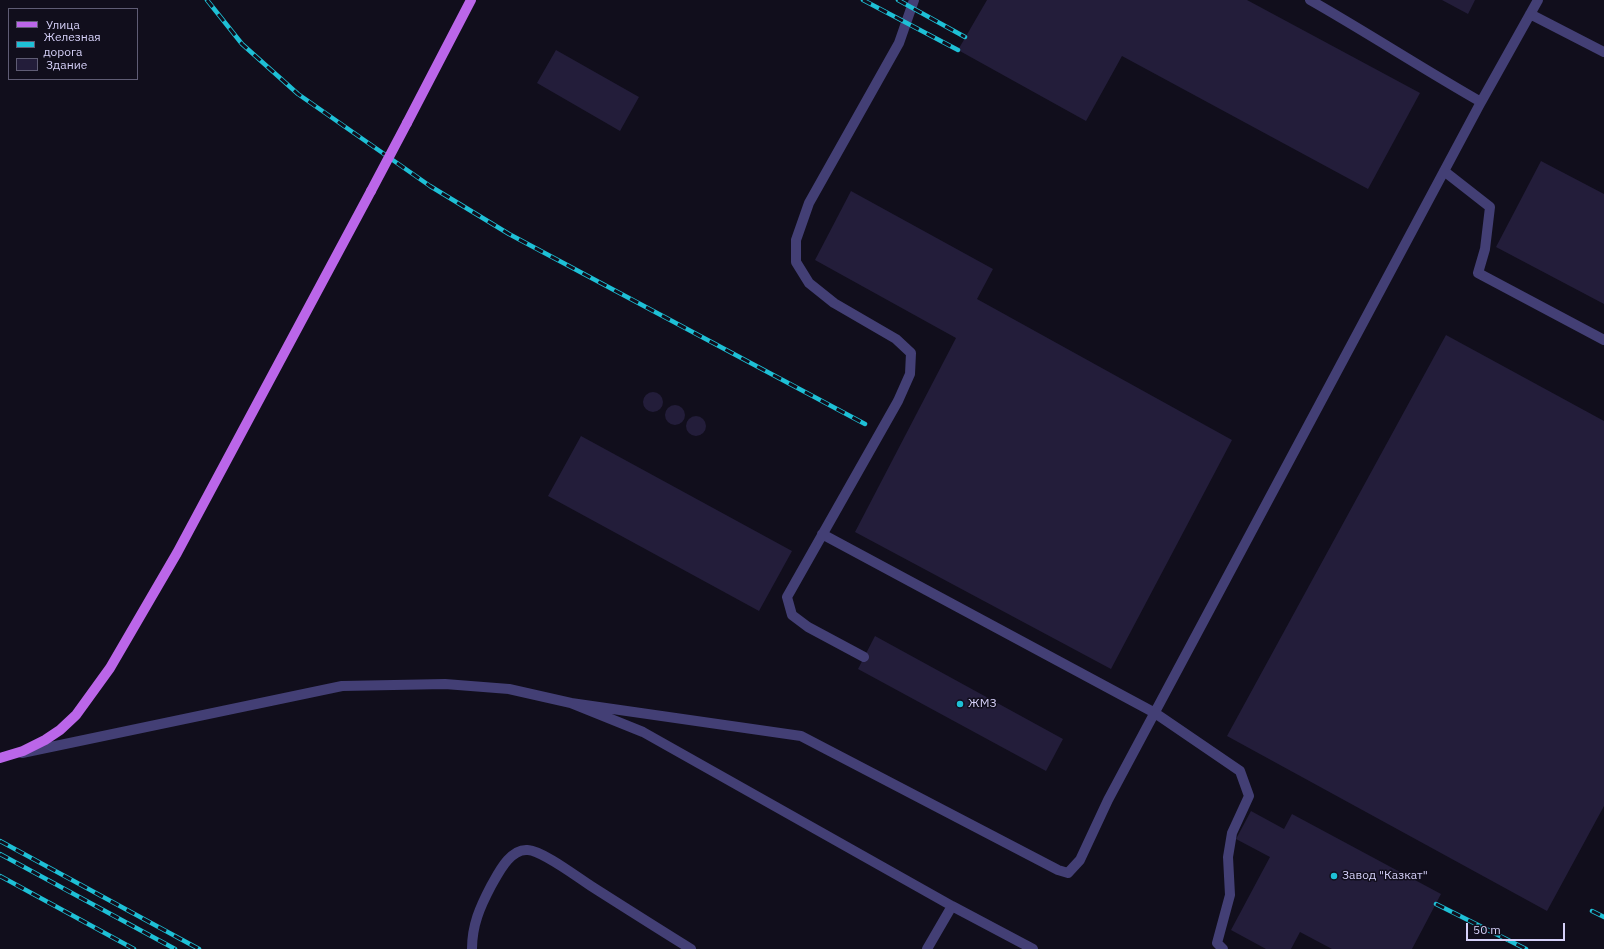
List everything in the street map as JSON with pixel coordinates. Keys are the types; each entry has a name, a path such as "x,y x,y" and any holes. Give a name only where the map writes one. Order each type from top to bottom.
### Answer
{"main road":[{"path":"1,758 23,751 46,740 60,730 76,715 110,668 177,553 371,191 471,0"}],"street":[{"path":"864,657 808,627 792,615 787,597 898,401 910,374 911,353 896,339 834,303 809,283 796,262 796,240 809,203 899,43 914,0"},
{"path":"1310,0 1360,28 1481,102"},
{"path":"1,758 342,686 445,684 509,689 571,703 801,736 1027,855 1058,870 1068,873 1080,860 1108,800 1481,102 1538,0"},
{"path":"1530,14 1604,52"},
{"path":"1444,171 1490,207 1485,249 1478,273 1604,340"},
{"path":"822,534 1155,713 1240,771 1249,796 1232,833 1228,857 1230,894 1216,943 1222,949"},
{"path":"571,703 643,732 952,906 1033,949"},
{"path":"472,949 472,933 478,911 499,870 508,860 520,851 528,850 540,854 567,870 691,949"},
{"path":"927,949 952,906"}],"building":[{"path":"987,0 1247,0 1420,93 1368,189 1122,56 1086,121 958,50"},
{"path":"1442,0 1475,0 1468,14"},
{"path":"556,50 639,97 620,131 537,83"},
{"path":"1541,161 1604,194 1604,304 1496,247"},
{"path":"851,191 993,269 977,299 1232,440 1111,669 855,532 956,338 815,260"},
{"path":"1446,335 1604,421 1604,806 1547,911 1227,736"},
{"path":"653,392 660,395 663,402 660,409 653,412 646,409 643,402 646,395"},
{"path":"675,405 682,408 685,415 682,422 675,425 668,422 665,415 668,408"},
{"path":"696,416 703,419 706,426 703,433 696,436 689,433 686,426 689,419"},
{"path":"581,436 792,551 759,611 548,496"},
{"name":"ЖМЗ","path":"875,636 1063,739 1046,771 858,669"},
{"name":"Завод \"Казкат\"","path":"1251,811 1284,829 1292,814 1441,894 1412,949 1332,949 1300,932 1291,949 1266,949 1231,930 1270,857 1236,839"}],"railway":[{"path":"207,0 242,44 298,94 430,186 509,234 865,424"},
{"path":"863,0 958,50"},
{"path":"898,0 965,37"},
{"path":"0,841 199,949"},
{"path":"0,854 175,949"},
{"path":"0,876 134,949"},
{"path":"1436,904 1526,949"},
{"path":"1592,911 1604,917"}],"place":[{"name":"ЖМЗ","path":"960,704"},
{"name":"Завод \"Казкат\"","path":"1334,876"}]}
